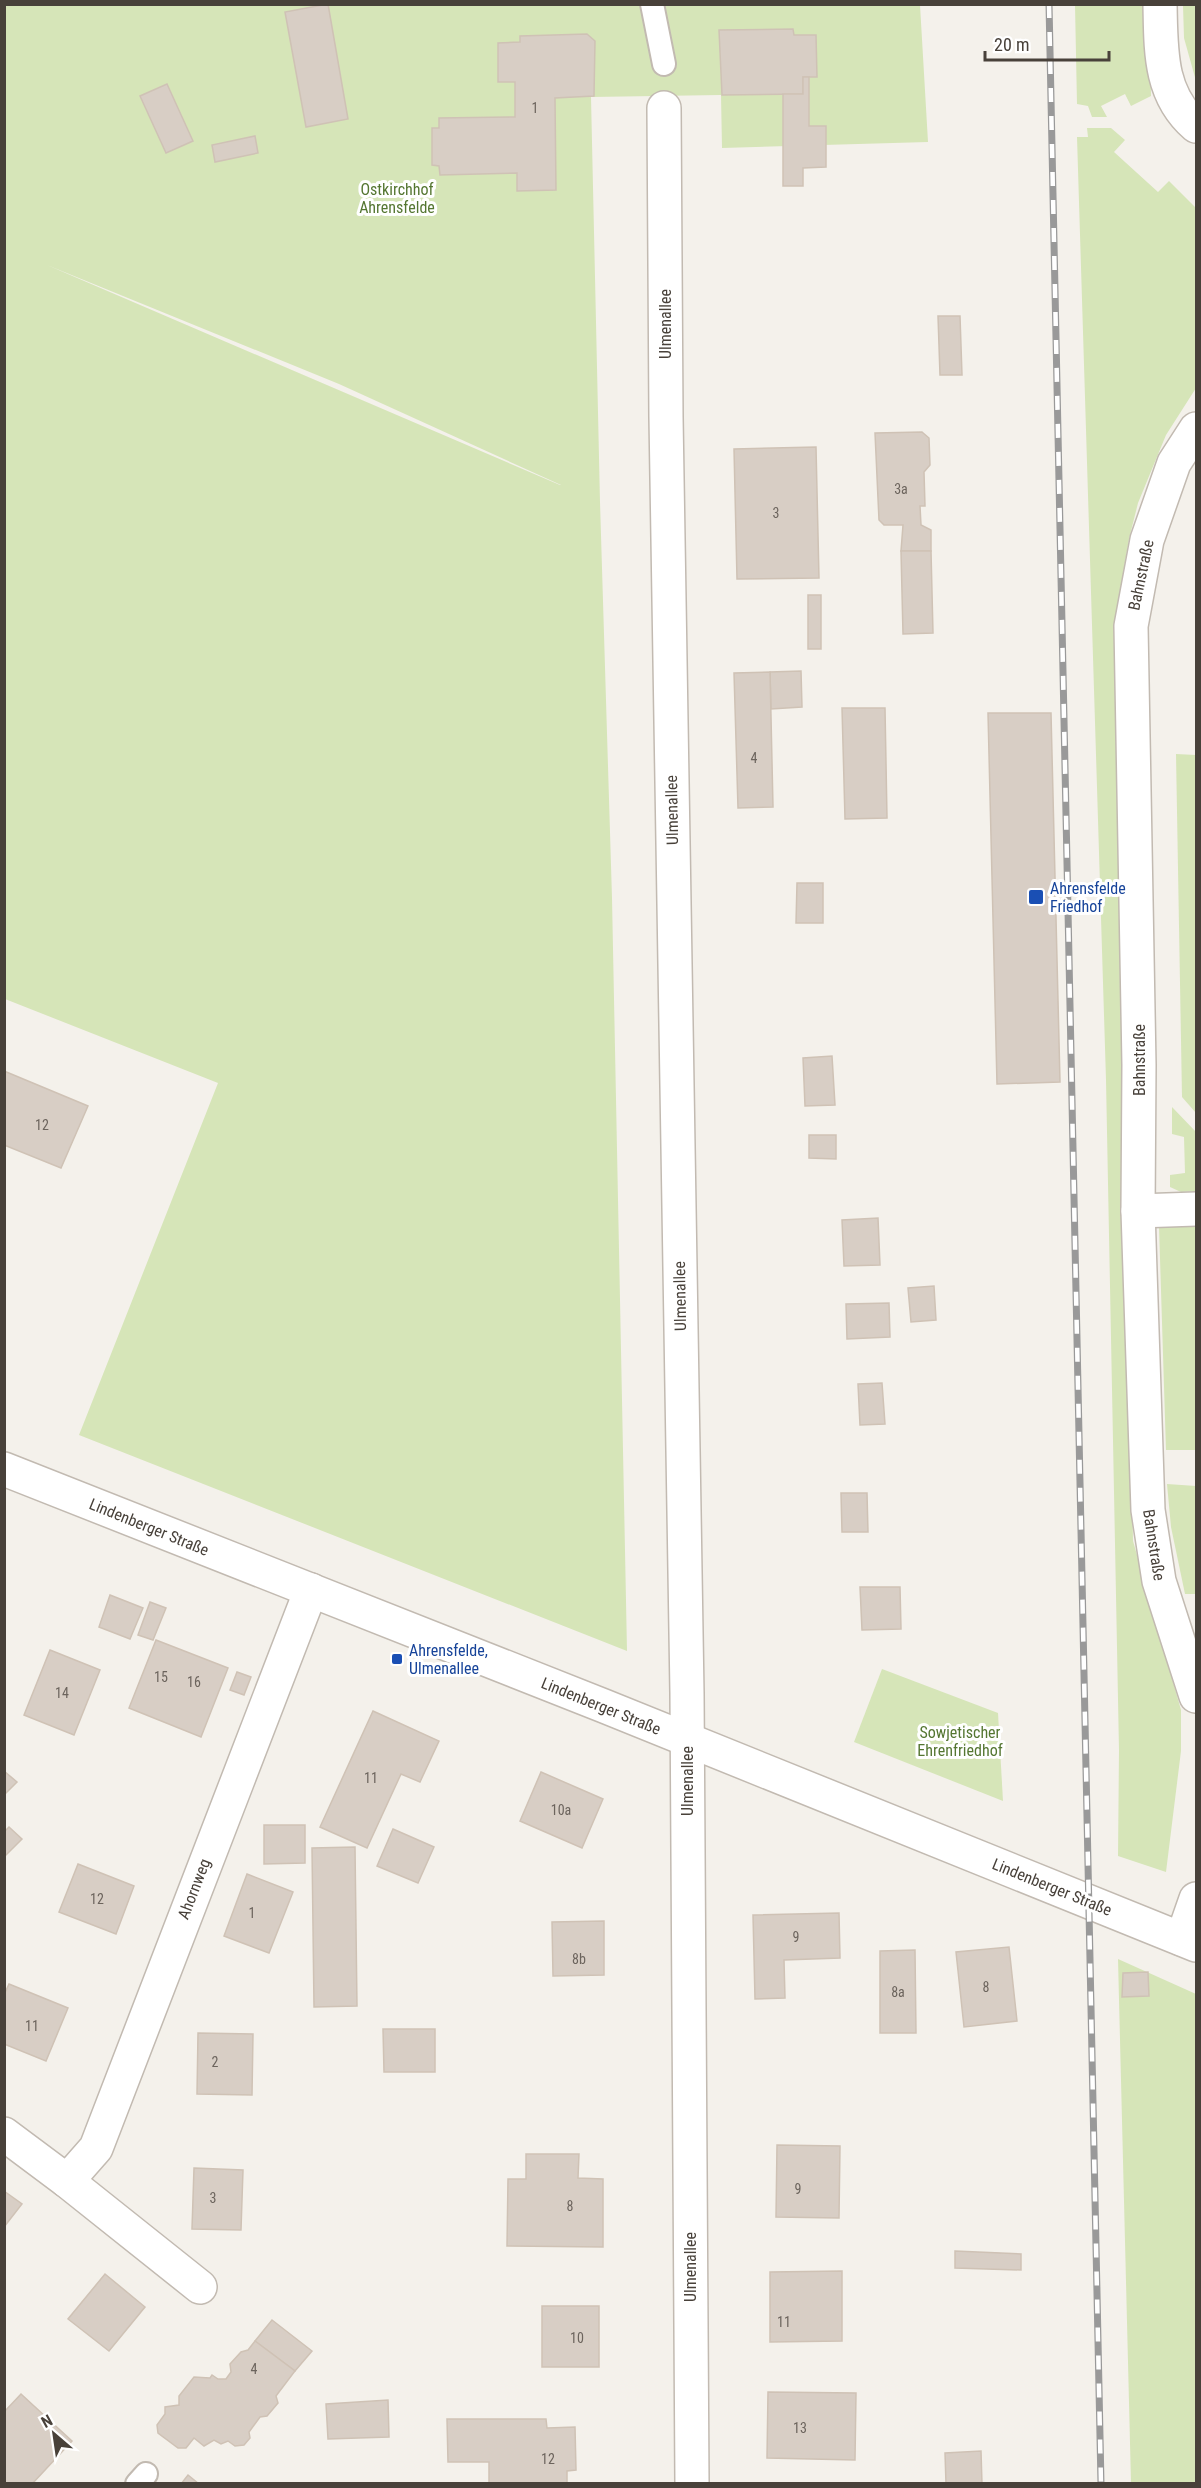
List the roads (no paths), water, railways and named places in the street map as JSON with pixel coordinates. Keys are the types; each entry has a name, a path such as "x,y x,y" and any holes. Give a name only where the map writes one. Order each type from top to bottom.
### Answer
{"street":[{"path":"1160,4 1161,54 1172,97 1186,117 1197,126"},
{"name":"Ulmenallee","path":"664,108 666,441 687,1741 692,2484"},
{"name":"Bahnstraße","path":"1197,429 1174,463 1147,540 1131,626 1139,1065 1138,1211 1148,1510 1159,1581 1197,1696"},
{"path":"1138,1211 1197,1209"},
{"name":"Lindenberger Straße","path":"4,1469 1189,1942"},
{"name":"Ahornweg","path":"68,2181 96,2148 310,1590"},
{"path":"1189,1942 1197,1899"},
{"path":"4,2134 68,2181 200,2287"}],"lane":[{"path":"652,4 664,64"}],"railway":[{"path":"1049,4 1101,2484"}],"place":[{"name":"Ahrensfelde Friedhof","path":"1036,897"},
{"name":"Ahrensfelde, Ulmenallee","path":"397,1659"}],"park label":[{"name":"Ostkirchhof Ahrensfelde","path":"397,198"},
{"name":"Sowjetischer Ehrenfriedhof","path":"960,1741"}]}
